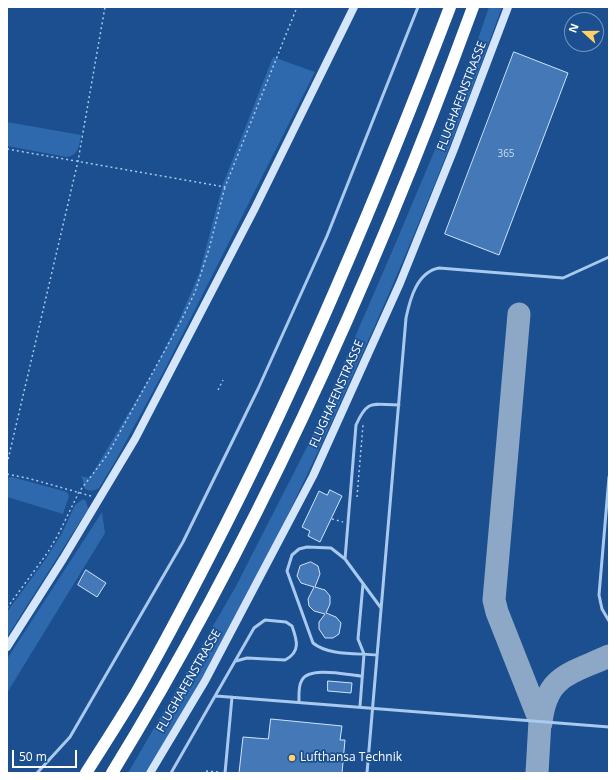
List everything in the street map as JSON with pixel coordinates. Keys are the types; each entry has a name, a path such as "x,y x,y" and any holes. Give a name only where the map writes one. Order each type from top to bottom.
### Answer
{"highway":[{"path":"86,773 136,693 187,600 258,461 316,336 357,241 450,7"},
{"path":"112,773 163,688 214,596 302,419 384,233 442,89 473,7"}],"main road":[{"path":"7,647 100,498 134,439 258,201 354,7"},
{"name":"FLUGHAFENSTRASSE","path":"150,773 205,681 316,469 400,283 454,149 508,7"}],"lane":[{"path":"37,773 70,737 186,535 258,389 323,243 369,132 418,7"},
{"path":"367,773 408,309 417,285 424,275 430,270 439,268 563,278 609,257"},
{"path":"345,559 356,424 366,406 372,404 399,405"},
{"path":"609,477 599,595 602,609 609,621"},
{"path":"377,655 329,652 320,649 313,643 287,571 292,555 299,549 307,547 331,548 345,559 381,608"},
{"path":"360,706 364,654 358,639 363,583"},
{"path":"171,773 254,628 259,622 265,620 286,622 292,626 297,638 297,646 295,653 290,657 285,660 247,658 236,661"},
{"path":"298,702 302,680 315,672 362,676"},
{"path":"216,696 373,707 540,723 609,727"},
{"path":"225,773 232,697"}],"path":[{"path":"7,464 78,161 105,7"},
{"path":"7,608 48,552 79,492 108,454 127,422 195,292 209,249 225,187 297,7"},
{"path":"7,149 225,187"},
{"path":"218,390 223,380"},
{"path":"356,500 363,425"},
{"path":"7,474 31,478 100,498"},
{"path":"206,771 218,772"}],"shaded area":[{"path":"489,7 502,7 468,99 395,280 308,473 258,575 175,725 145,773 128,773 235,588 309,443 463,83"},
{"path":"273,57 315,72 166,367 116,460 99,488 89,491 84,488 81,476 88,478 91,476 153,372 180,318 199,274 223,184"},
{"path":"7,122 81,135 78,149 74,154 67,157 7,146"},
{"path":"12,477 67,492 69,496 63,514 7,497 7,478"},
{"path":"83,499 86,501 88,509 7,637 7,612 47,557 62,533 75,505"},
{"path":"102,512 105,533 7,693 7,659"}],"building":[{"path":"514,52 568,73 499,255 445,234"},
{"path":"330,490 342,496 320,542 308,536 310,531 302,527 319,491 327,495"},
{"path":"311,562 318,566 320,574 315,587 325,590 330,596 330,604 326,613 336,617 341,623 339,634 333,638 325,638 319,629 319,622 325,614 314,611 309,606 308,599 314,587 301,583 297,576 300,566"},
{"path":"86,570 106,583 97,597 78,585"},
{"path":"328,681 352,683 351,693 328,691"},
{"name":"Lufthansa Technik","path":"271,719 342,726 340,740 345,740 342,773 239,773 243,737 268,739"}],"taxiway":[{"path":"519,314 494,600 497,612 540,721 537,773"},
{"path":"541,723 548,695 554,685 572,672 609,656"}],"place":[{"name":"Lufthansa Technik","path":"292,758"}]}
